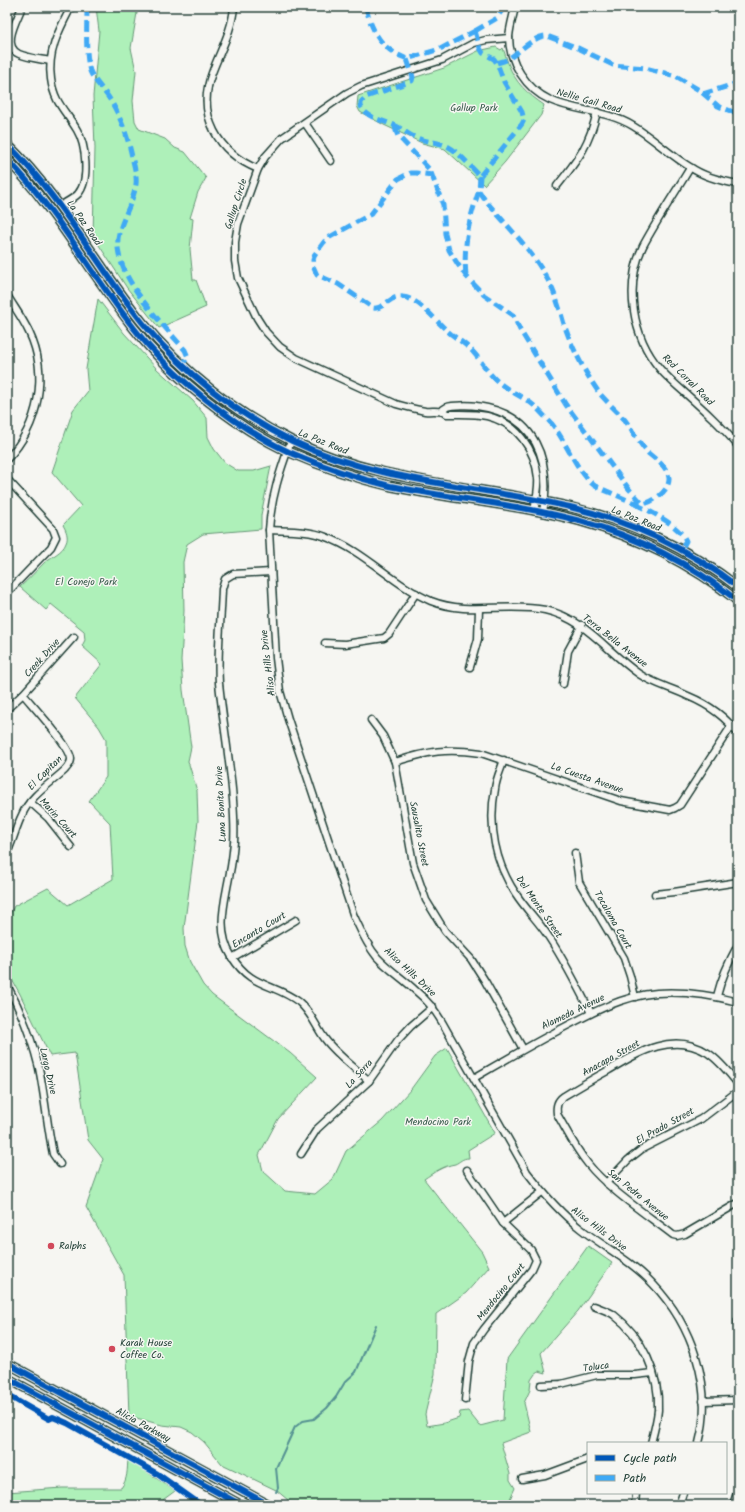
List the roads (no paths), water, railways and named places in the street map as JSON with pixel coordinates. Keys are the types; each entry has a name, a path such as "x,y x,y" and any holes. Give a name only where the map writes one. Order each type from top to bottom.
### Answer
{"main road":[{"name":"La Paz Road","path":"7,144 33,172 60,206 132,309 170,353 192,374 221,397 262,424 291,440 325,455 393,476 536,500 601,516 648,534 693,557 738,588"},
{"name":"La Paz Road","path":"7,159 41,198 134,329 159,357 188,384 245,427 288,451 331,469 389,486 534,511 577,520 601,527 648,546 697,572 738,601"},
{"name":"Alicia Parkway","path":"7,1363 269,1505"},
{"path":"7,1378 242,1505"},
{"path":"69,1411 75,1400"}],"street":[{"path":"22,7 10,39 14,51 20,55 50,61"},
{"path":"60,206 78,194 82,187 85,173 82,140 78,131 63,111 53,91 51,81 50,61 56,36 71,7"},
{"path":"234,7 231,26 211,74 206,99 211,126 218,138 227,150 246,164 258,169"},
{"name":"Nellie Gail Road","path":"516,7 510,26 509,38 514,60 519,72 537,92 549,100 597,112 632,125 690,168 708,177 738,184"},
{"name":"Gallup Circle","path":"509,38 486,40 474,43 442,60 361,86 347,93 282,138 265,157 258,169 238,224 234,261 238,278 245,295 266,332 280,347 296,358 396,404 411,409 442,411 447,414 487,416 500,420 512,427 523,438 530,450 535,464 538,479 534,511"},
{"path":"557,186 580,156 592,131 597,112"},
{"path":"305,123 331,161"},
{"name":"Red Corral Road","path":"690,168 643,247 636,267 633,287 634,311 639,335 648,353 660,370 723,428 738,446"},
{"path":"7,295 9,303 29,332 36,352 39,371 39,390 36,410 27,433 16,450 7,459"},
{"name":"Gallup Circle","path":"442,411 447,407 475,406 497,410 516,420 527,430 542,455 546,478 544,513"},
{"name":"Aliso Hills Drive","path":"291,440 275,488 270,509 269,530 276,658 280,691 353,914 363,936 377,956 396,976 416,990 433,1008 527,1172 542,1192 561,1212 580,1228 633,1266 652,1283 669,1302 683,1324 693,1348 701,1376 703,1401 699,1442"},
{"path":"7,480 52,529 56,538 51,547 7,593"},
{"name":"Terra Bella Avenue","path":"269,530 309,533 332,539 355,551 416,594 444,606 464,609 528,607 565,617 582,626 640,674 658,684 689,696 707,706 732,725 738,734"},
{"name":"Luna Bonita Drive","path":"271,572 233,574 225,579 222,589 219,682 231,776 234,841 231,871 222,911 222,928 226,944 232,958 245,974 259,983 285,994 299,1002 312,1016 324,1038 335,1051 369,1081"},
{"path":"325,643 345,644 384,638 416,594"},
{"path":"470,666 478,639 479,609"},
{"path":"563,684 568,651 582,626"},
{"name":"Creek Drive","path":"7,709 23,694 74,637"},
{"name":"El Capitan","path":"7,853 22,813 30,802 69,766 71,760 68,750 23,694"},
{"name":"Sausalito Street","path":"370,720 383,736 395,762 413,863 426,900 445,931 471,959 523,1049"},
{"name":"La Cuesta Avenue","path":"395,762 423,753 442,750 461,750 481,753 621,801 670,810 680,805 732,725"},
{"name":"Del Monte Street","path":"504,760 495,788 492,819 495,848 504,872 516,895 546,933 566,965 591,1013"},
{"name":"Marin Court","path":"30,802 48,818 71,847"},
{"name":"Tocaloma Court","path":"575,853 579,882 624,958 635,997"},
{"path":"655,894 738,882"},
{"name":"Encanto Court","path":"232,958 296,920"},
{"path":"718,996 721,978 738,945"},
{"name":"Largo Drive","path":"7,985 28,1031 39,1068 53,1154 60,1164"},
{"name":"Alameda Avenue","path":"474,1078 523,1049 610,1004 655,993 674,992 718,996 738,1002"},
{"name":"La Serra","path":"301,1154 317,1129 369,1081 398,1040 411,1026 433,1008"},
{"name":"Anacapa Street","path":"557,1104 564,1096 637,1053 652,1047 672,1044 690,1046 707,1053 723,1065 738,1084"},
{"name":"El Prado Street","path":"606,1183 628,1160 642,1149 701,1119 738,1091"},
{"name":"San Pedro Avenue","path":"557,1104 557,1114 574,1145 588,1164 606,1183 673,1235 677,1236 684,1234 738,1203"},
{"name":"Mendocino Court","path":"465,1400 469,1361 474,1344 484,1329 535,1265 536,1260 534,1254 503,1223 467,1170"},
{"path":"503,1223 542,1192"},
{"path":"594,1306 613,1314 626,1326 637,1339 647,1355 653,1372 658,1409 651,1442"},
{"path":"738,1320 738,1329"},
{"name":"Toluca","path":"541,1385 561,1384 597,1375 634,1375 653,1372"},
{"path":"703,1401 738,1400"},
{"path":"522,1479 545,1476 587,1459"},
{"path":"733,1505 738,1490"},
{"path":"635,1505 636,1494"},
{"path":"679,1505 683,1494"}],"waterway":[{"path":"276,1492 278,1488 276,1468 295,1427 303,1421 314,1419 327,1408 345,1382 356,1372 376,1325"}],"place":[{"name":"Ralphs","path":"51,1246"},
{"name":"Karak House Coffee Co.","path":"112,1349"}],"park label":[{"name":"Gallup Park","path":"474,108"},
{"name":"El Conejo Park","path":"86,582"},
{"name":"Mendocino Park","path":"438,1122"}]}
